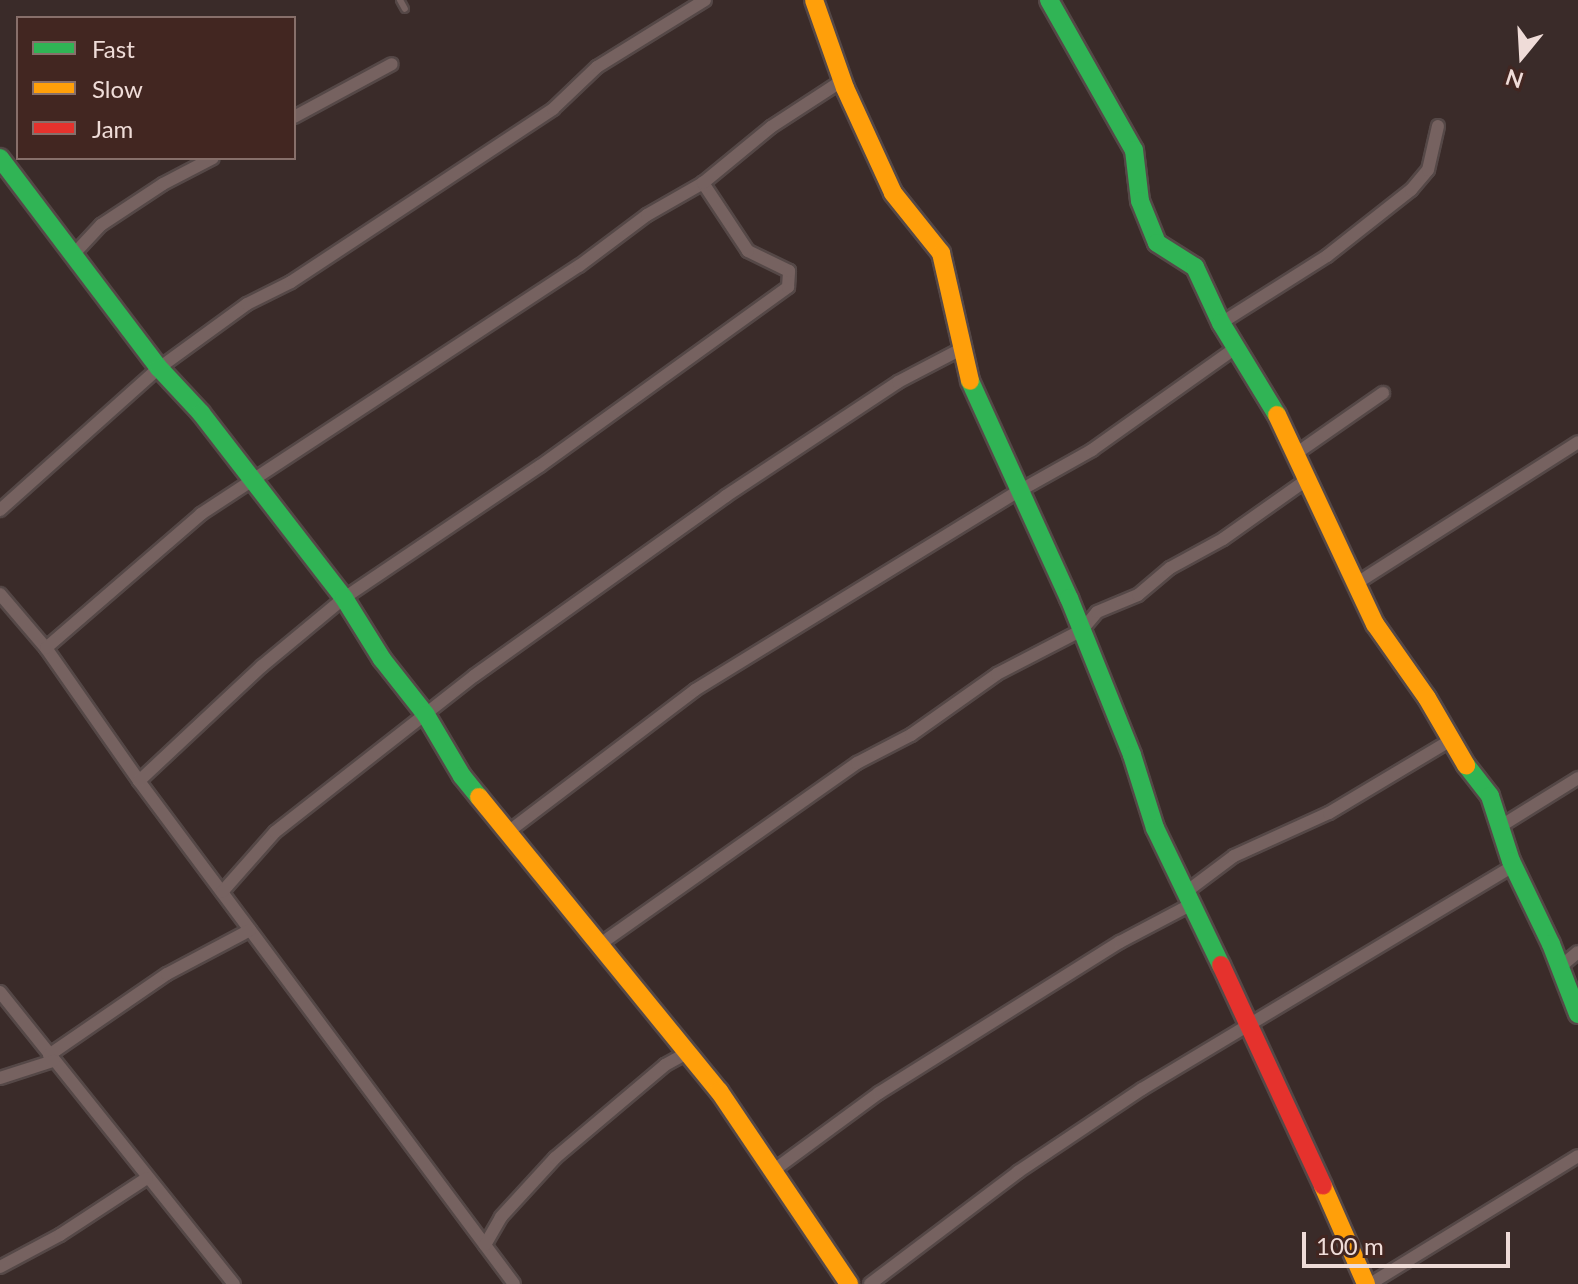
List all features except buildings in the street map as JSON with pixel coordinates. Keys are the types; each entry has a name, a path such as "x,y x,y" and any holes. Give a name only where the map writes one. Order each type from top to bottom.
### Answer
{"street":[{"path":"0,510 159,368 247,304 291,282 553,109 597,67 705,0"},
{"path":"814,0 845,88 893,193 941,253 965,369 1082,630 1132,755 1155,828 1368,1284 1578,1156"},
{"path":"1049,0 1134,150 1140,201 1157,243 1195,267 1221,323 1297,453 1375,624 1490,796 1513,866 1560,967 1578,1014"},
{"path":"296,116 392,64"},
{"path":"46,648 201,514 579,266 638,221 703,183 771,127 837,84 845,88"},
{"path":"1221,323 1327,256 1411,190 1428,170 1438,126"},
{"path":"0,158 159,368 201,413 344,598 382,659 426,715 462,776 719,1091 849,1284"},
{"path":"73,255 119,213 163,184 209,160"},
{"path":"139,781 262,666 344,598 540,466 788,287 789,271 748,251 703,183"},
{"path":"508,832 695,690 1019,491 1092,450 1237,347"},
{"path":"222,892 275,832 426,715 726,496 898,382 961,349"},
{"path":"1297,453 1383,393"},
{"path":"1357,583 1578,442"},
{"path":"599,945 857,763 911,735 997,674 1082,630 1097,612 1138,595 1170,568 1223,539 1309,478"},
{"path":"0,594 46,648 139,781 514,1284"},
{"path":"774,1170 879,1093 1189,898 1234,856 1329,813 1451,740"},
{"path":"1501,826 1578,778"},
{"path":"870,1284 1030,1164 1142,1089 1250,1027 1412,923 1513,866"},
{"path":"0,1078 51,1058 167,974 250,930"},
{"path":"1560,967 1578,952"},
{"path":"0,992 234,1284"},
{"path":"485,1245 501,1217 555,1158 665,1065 687,1053"},
{"path":"0,1267 60,1235 147,1178"}],"lane":[{"path":"400,0 405,9"}],"traffic: fast":[{"path":"1049,0 1134,150 1140,201 1157,243 1195,267 1221,323 1277,415"},
{"path":"0,158 159,368 201,413 344,598 382,659 426,715 462,776 479,797"},
{"path":"970,381 1069,598 1132,755 1155,828 1221,965"},
{"path":"1466,765 1490,796 1511,861 1551,944 1578,1014"}],"traffic: slow":[{"path":"814,0 845,88 893,193 941,253 970,381"},
{"path":"1277,415 1375,624 1427,698 1466,765"},
{"path":"479,797 719,1091 849,1284"},
{"path":"1323,1186 1366,1284"}],"traffic: jam":[{"path":"1221,965 1323,1186"}]}
